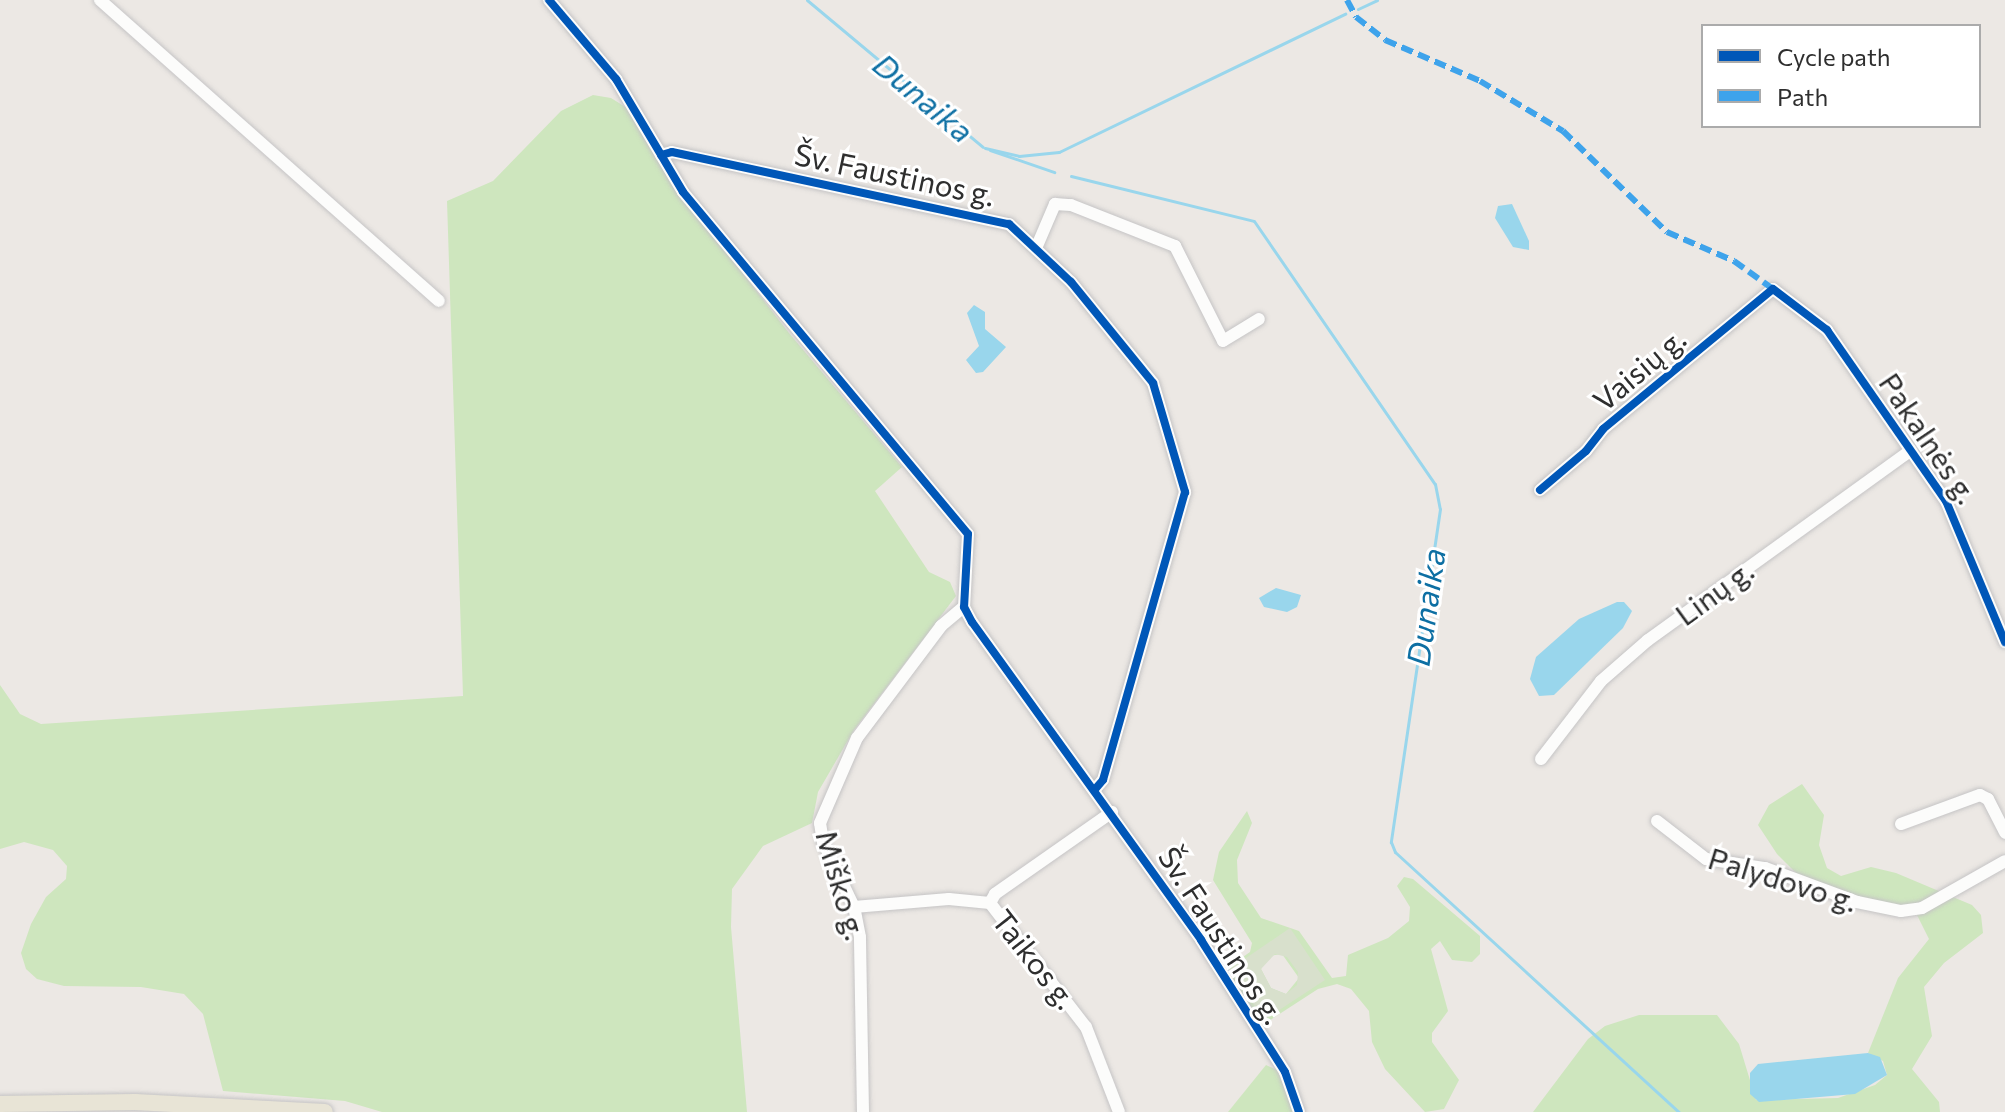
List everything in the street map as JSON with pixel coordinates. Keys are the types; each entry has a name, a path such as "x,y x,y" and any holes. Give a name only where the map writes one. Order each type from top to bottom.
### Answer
{"main road":[{"path":"0,1104 135,1102 325,1112"}],"street":[{"path":"100,0 439,301"},
{"path":"549,0 616,79 693,203 968,534 964,607"},
{"name":"Šv. Faustinos g.","path":"661,155 672,152 995,219 1037,246 1125,343 1153,383 1185,492 1103,780 1096,788"},
{"path":"1037,246 1055,204 1071,205 1175,246 1223,341 1259,319"},
{"name":"Pakalnės g.","path":"1773,289 1827,330 1911,450 1959,524 2005,642"},
{"name":"Vaisių g.","path":"1540,490 1586,451 1603,429 1773,289"},
{"name":"Linų g.","path":"1541,759 1601,681 1648,640 1911,450"},
{"name":"Šv. Faustinos g.","path":"964,607 1096,788 1278,1061 1299,1112"},
{"name":"Miško g.","path":"863,1112 860,937 854,907 823,842 820,823 857,738 941,626 964,607"},
{"path":"1901,824 1980,795 1988,799 2005,833"},
{"name":"Taikos g.","path":"1112,812 995,894 990,903 1086,1027 1119,1112"},
{"name":"Palydovo g.","path":"1657,821 1706,859 1790,875 1823,891 1901,911 1922,908 2005,861"},
{"path":"854,907 949,899 990,903"}],"green space":[{"path":"593,95 611,98 627,108 668,177 789,333 902,467 875,491 929,572 950,582 956,596 854,730 818,792 812,823 763,846 732,889 731,927 747,1112 382,1112 345,1101 223,1091 203,1014 184,994 141,987 64,986 37,979 26,969 21,953 31,924 46,897 66,879 67,866 53,850 24,842 0,849 0,685 20,714 41,724 463,696 447,201 493,181 561,111"},
{"path":"1802,784 1824,815 1819,845 1827,868 1841,876 1871,867 1896,873 1972,905 1981,915 1983,933 1944,963 1924,987 1932,1036 1912,1069 1939,1102 1940,1112 1533,1112 1588,1039 1605,1026 1639,1015 1717,1015 1739,1044 1756,1100 1838,1098 1875,1085 1887,1075 1883,1061 1868,1053 1898,978 1929,939 1916,913 1854,898 1797,874 1777,854 1758,825 1769,805"},
{"path":"1247,811 1252,823 1237,860 1238,883 1261,918 1299,931 1332,978 1346,976 1348,955 1388,938 1409,921 1410,907 1397,886 1404,877 1413,879 1480,936 1480,954 1472,962 1452,960 1440,941 1431,949 1448,1011 1432,1033 1432,1042 1459,1080 1444,1109 1425,1112 1385,1069 1372,1042 1369,1011 1351,989 1337,984 1318,989 1261,1026 1229,974 1230,966 1250,952 1252,943 1213,880 1219,852","holes":["1282,954 1299,978 1286,994 1271,988 1261,969 1268,956"]},
{"path":"1290,928 1325,980 1264,1020 1230,969","holes":["1275,954 1287,957 1298,972 1297,985 1286,994 1271,988 1261,969"]},
{"path":"1266,1065 1277,1070 1294,1112 1228,1112"}],"water":[{"path":"1512,204 1529,241 1529,250 1513,247 1495,218 1498,206"},
{"path":"974,305 985,312 985,329 1006,347 983,372 976,373 966,360 979,346 967,313"},
{"path":"1276,588 1301,595 1297,607 1287,612 1264,607 1259,598"},
{"path":"1617,602 1624,602 1632,611 1623,628 1554,695 1539,696 1530,679 1536,657 1579,619"},
{"path":"1868,1053 1880,1057 1887,1075 1855,1094 1759,1102 1750,1094 1750,1073 1758,1064"}],"waterway":[{"name":"Dunaika","path":"807,0 983,147"},
{"path":"1358,9 1377,0"},
{"path":"985,148 1019,156 1059,152 1345,14"},
{"name":"Dunaika","path":"990,150 1054,172"},
{"name":"Dunaika","path":"1071,176 1254,221 1435,484 1440,509 1391,842 1395,852 1679,1112"}],"marked path":[{"path":"1347,0 1356,17 1385,40 1480,81 1563,131 1667,232 1734,261 1773,289"}],"cycle path":[{"path":"549,0 616,79 683,192 968,534 964,607 972,622 1201,940 1285,1072 1299,1112"},
{"path":"661,155 672,152 1009,224 1071,282 1153,383 1185,492 1103,780 1096,788"},
{"path":"1540,490 1586,451 1603,429 1773,289 1827,330 1946,501 2005,642"}]}
